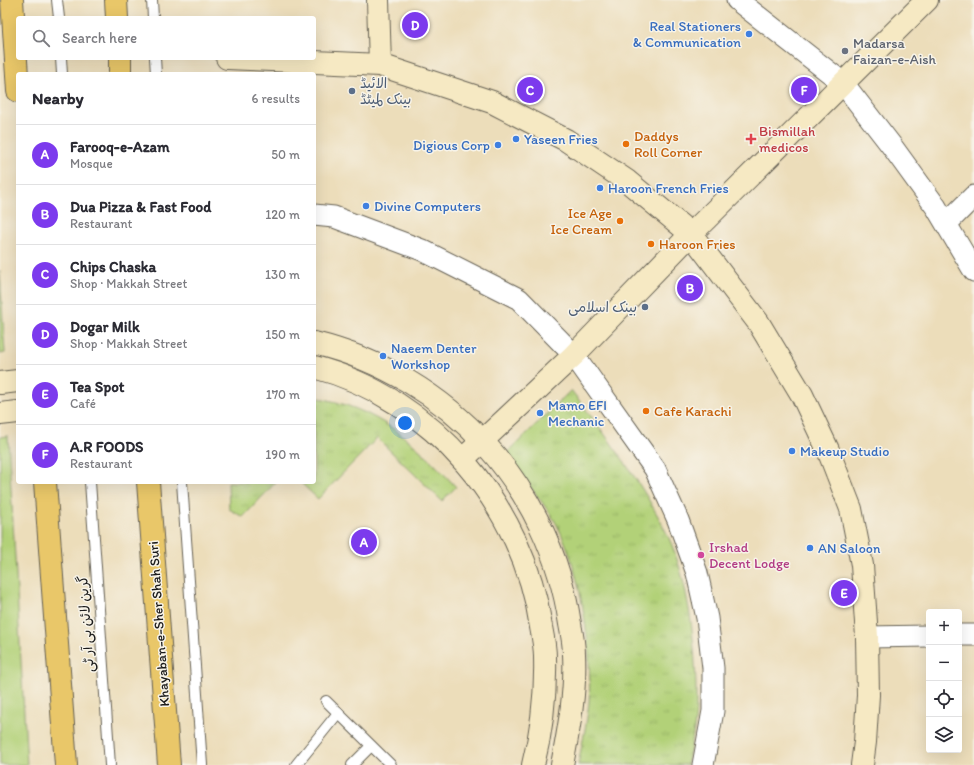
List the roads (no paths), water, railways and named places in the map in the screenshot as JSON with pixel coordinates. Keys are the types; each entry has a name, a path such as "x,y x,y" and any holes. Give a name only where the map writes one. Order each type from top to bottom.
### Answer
{"main road":[{"path":"12,0 17,72"},
{"path":"116,0 117,16"},
{"path":"120,60 120,72"},
{"path":"45,484 66,765"},
{"name":"Khayaban-e-Sher Shah Suri","path":"148,484 169,765"}],"street":[{"path":"378,0 380,66"},
{"path":"737,0 843,83 891,145 947,223 974,270"},
{"path":"463,459 574,354 691,234 927,0"},
{"path":"265,60 380,66 492,102 566,140 627,181 691,234 758,322 802,395 828,450 850,509 862,565 868,637 868,695 862,765"},
{"path":"947,223 974,196"},
{"path":"316,215 334,217 422,250 519,299 574,354 655,469 678,520 697,572 707,618 713,668 713,711 703,765"},
{"path":"316,344 342,350 394,372 441,402 483,440 520,487 548,539 566,595 574,654 572,714 562,765"},
{"path":"316,367 331,371 380,393 424,422 463,459 496,502 521,550 538,602 545,656 544,711 533,765"},
{"path":"0,383 16,381"},
{"path":"0,414 16,412"},
{"path":"962,635 974,634"},
{"path":"868,637 926,636"}],"lane":[{"path":"57,0 59,16"},
{"path":"152,0 153,16"},
{"path":"61,60 62,72"},
{"path":"155,60 156,72"},
{"name":"گرین لائن بی آر ٹی","path":"90,484 110,765"},
{"path":"182,484 202,765"},
{"path":"326,701 391,765"},
{"path":"296,765 338,713"},
{"path":"352,765 371,746"}],"place":[{"name":"Dogar Milk","path":"415,25"},
{"name":"Real Stationers & Communication","path":"749,34"},
{"name":"Madarsa Faizan-e-Aish","path":"845,51"},
{"name":"Chips Chaska","path":"530,90"},
{"name":"A.R FOODS","path":"804,90"},
{"name":"الائیڈ بینک لمیٹڈ","path":"352,91"},
{"name":"Yaseen Fries","path":"516,139"},
{"name":"Bismillah medicos","path":"751,139"},
{"name":"Daddys Roll Corner","path":"626,144"},
{"name":"Digious Corp","path":"498,145"},
{"name":"Haroon French Fries","path":"600,188"},
{"name":"Divine Computers","path":"366,206"},
{"name":"Ice Age Ice Cream","path":"620,221"},
{"name":"Haroon Fries","path":"651,244"},
{"name":"Dua Pizza & Fast Food","path":"690,288"},
{"name":"بینک اسلامی","path":"645,307"},
{"name":"Naeem Denter Workshop","path":"383,356"},
{"name":"Cafe Karachi","path":"646,411"},
{"name":"Mamo EFI Mechanic","path":"540,413"},
{"name":"Makeup Studio","path":"792,451"},
{"name":"Farooq-e-Azam","path":"364,542"},
{"name":"AN Saloon","path":"810,548"},
{"name":"Irshad Decent Lodge","path":"701,555"},
{"name":"Tea Spot","path":"844,593"}]}
